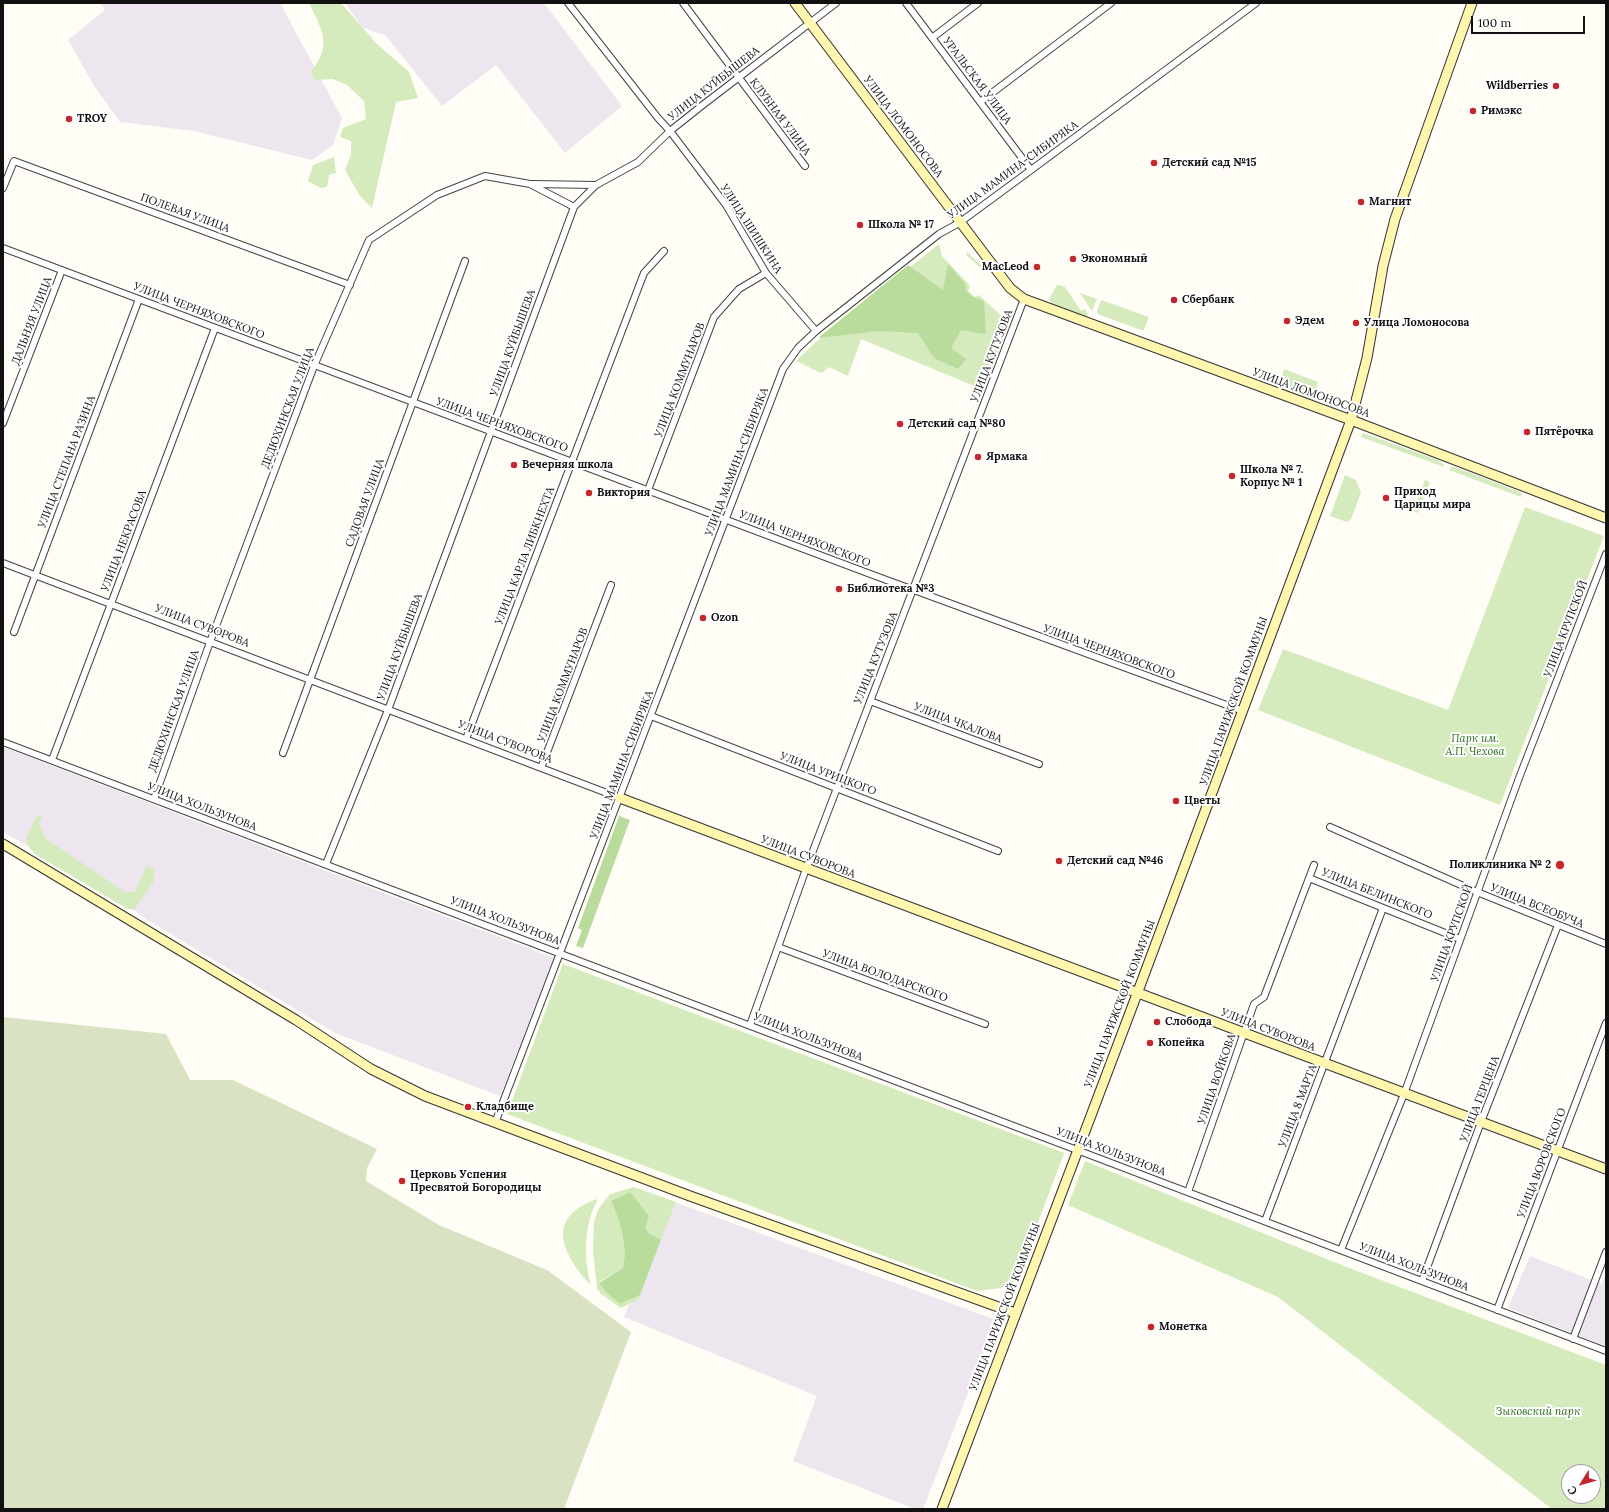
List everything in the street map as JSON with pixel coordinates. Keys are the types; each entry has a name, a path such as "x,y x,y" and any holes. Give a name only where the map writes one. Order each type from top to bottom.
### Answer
{"main road":[{"name":"УЛИЦА ЛОМОНОСОВА","path":"795,3 959,223 1010,288 1024,299 1351,420 1606,518"},
{"name":"УЛИЦА ПАРИЖСКОЙ КОММУНЫ","path":"942,1509 1137,994 1351,420 1367,358 1383,266 1395,219 1472,3"},
{"name":"УЛИЦА СУВОРОВА","path":"620,798 1137,994 1606,1169"},
{"path":"3,844 296,1020 371,1069 425,1096 690,1196 1015,1313"}],"street":[{"name":"УЛИЦА ШИШКИНА","path":"568,3 726,205 766,273 816,330"},
{"name":"КЛУБНАЯ УЛИЦА","path":"683,3 804,166"},
{"name":"УЛИЦА КУЙБЫШЕВА","path":"326,864 388,710 574,207 596,185 638,162 670,132 836,3"},
{"name":"УРАЛЬСКАЯ УЛИЦА","path":"906,3 1031,170"},
{"path":"932,38 978,3"},
{"path":"980,102 1111,3"},
{"name":"УЛИЦА МАМИНА-СИБИРЯКА","path":"495,1123 783,369 798,348 816,330 939,234 959,223 1256,3"},
{"name":"ПОЛЕВАЯ УЛИЦА","path":"3,188 14,160 350,285"},
{"name":"ДЕДЮХИНСКАЯ УЛИЦА","path":"154,799 210,642 314,366 369,240 438,195 485,176 530,184 574,207"},
{"path":"530,184 596,185"},
{"name":"УЛИЦА ЧЕРНЯХОВСКОГО","path":"3,248 314,366 572,461 725,520 1242,711"},
{"name":"УЛИЦА КАРЛА ЛИБКНЕХТА","path":"466,740 644,273 664,251"},
{"name":"САДОВАЯ УЛИЦА","path":"283,753 465,261"},
{"name":"ДАЛЬНЯЯ УЛИЦА","path":"3,424 62,270"},
{"name":"УЛИЦА КОММУНАРОВ","path":"648,490 714,318 739,289 766,273"},
{"name":"УЛИЦА СТЕПАНА РАЗИНА","path":"14,632 139,299"},
{"name":"УЛИЦА КУТУЗОВА","path":"750,1025 806,868 914,590 1024,299"},
{"name":"УЛИЦА НЕКРАСОВА","path":"52,760 215,328"},
{"name":"УЛИЦА КРУПСКОЙ","path":"1341,1250 1404,1094 1519,778 1606,554"},
{"name":"УЛИЦА СУВОРОВА","path":"3,563 620,798"},
{"name":"УЛИЦА КОММУНАРОВ","path":"541,768 611,586"},
{"name":"УЛИЦА ЧКАЛОВА","path":"870,701 1039,764"},
{"name":"УЛИЦА УРИЦКОГО","path":"651,716 998,851"},
{"name":"УЛИЦА ХОЛЬЗУНОВА","path":"3,742 1606,1351"},
{"name":"УЛИЦА ВСЕОБУЧА","path":"1330,827 1477,892 1606,944"},
{"name":"УЛИЦА ВОЙКОВА","path":"1188,1192 1254,1004 1264,997 1314,866"},
{"name":"УЛИЦА БЕЛИНСКОГО","path":"1309,878 1460,939"},
{"name":"УЛИЦА 8 МАРТА","path":"1265,1221 1383,908"},
{"name":"УЛИЦА ГЕРЦЕНА","path":"1422,1281 1481,1122 1558,925"},
{"name":"УЛИЦА ВОЛОДАРСКОГО","path":"778,947 985,1024"},
{"name":"УЛИЦА ВОРОВСКОГО","path":"1497,1310 1606,1023"},
{"path":"1573,1339 1606,1252"}],"shaded area":[{"path":"101,3 280,3 342,118 333,145 312,160 194,131 120,122 94,86 68,40 105,10"},
{"path":"345,3 544,3 622,106 565,153 496,65 442,106 386,36 362,27"},
{"path":"3,747 554,958 500,1096 335,1033 146,919 134,910 126,908 35,854 29,847 3,832"},
{"path":"669,1200 996,1320 923,1509 915,1509 793,1461 817,1396 624,1317"},
{"path":"1530,1256 1602,1284 1606,1274 1606,1346 1508,1308"}],"green space":[{"path":"309,3 341,3 377,44 409,72 418,98 396,102 372,208 360,196 345,170 351,155 351,141 340,137 343,128 366,119 364,101 347,85 333,79 315,80 311,72 322,53 323,38 318,22"},
{"path":"334,157 336,173 329,175 327,187 321,188 308,181 313,165"},
{"path":"939,244 942,256 970,286 968,291 975,297 979,295 1009,323 984,388 979,388 861,339 848,376 829,367 821,373 796,361 816,342"},
{"path":"967,252 983,267 982,269 966,255"},
{"path":"948,264 965,283 966,291 973,297 984,301 986,334 961,330 951,348 966,359 958,369 934,358 918,333 878,331 818,338 908,265 943,290"},
{"path":"1057,285 1065,287 1081,311 1085,309 1088,314 1086,318 1052,305 1049,299"},
{"path":"1080,293 1097,299 1092,311"},
{"path":"1101,300 1149,317 1144,330 1098,314 1097,311"},
{"path":"1284,369 1318,382 1314,400 1312,401 1281,389 1280,387"},
{"path":"1363,433 1438,460 1444,467 1361,437"},
{"path":"1451,467 1455,467 1522,493 1521,497 1449,470"},
{"path":"1345,475 1356,480 1361,493 1351,519 1347,522 1330,516"},
{"path":"1425,480 1430,482 1418,513 1413,511"},
{"name":"Парк им. А.П. Чехова","path":"1525,507 1604,536 1500,805 1258,710 1283,649 1448,710"},
{"path":"42,816 39,823 45,838 125,892 135,892 147,865 155,870 153,883 134,910 126,908 35,854 29,847 26,839 36,817"},
{"path":"619,816 630,820 583,948 576,946 582,930 578,928"},
{"path":"563,964 1064,1153 1016,1281 1001,1288 977,1291 507,1114"},
{"path":"3,1017 166,1034 190,1080 233,1080 377,1149 367,1168 366,1181 439,1225 547,1270 631,1332 564,1509 3,1509"},
{"name":"Зыковский парк","path":"1085,1161 1344,1266 1606,1365 1606,1509 1552,1509 1278,1297 1068,1205"},
{"path":"634,1187 676,1202 661,1240 650,1234 645,1228 611,1201 624,1242 623,1268 599,1282 620,1304 640,1295 639,1299 621,1308 601,1294 597,1289 593,1251 594,1221 599,1208 610,1194"},
{"path":"630,1192 649,1216 645,1228 650,1234 661,1240 640,1295 620,1304 606,1292 599,1283 623,1268 624,1242 611,1201"},
{"path":"598,1199 590,1219 586,1241 588,1274 591,1285 576,1268 572,1261 565,1245 563,1231 564,1225 571,1214 586,1203"}],"place":[{"name":"Wildberries","path":"1556,86"},
{"name":"Римэкс","path":"1473,111"},
{"name":"TROY","path":"69,119"},
{"name":"Детский сад №15","path":"1154,163"},
{"name":"Магнит","path":"1361,202"},
{"name":"Школа № 17","path":"860,225"},
{"name":"Экономный","path":"1073,259"},
{"name":"MacLeod","path":"1037,267"},
{"name":"Сбербанк","path":"1174,300"},
{"name":"Эдем","path":"1287,321"},
{"name":"Улица Ломоносова","path":"1356,323"},
{"name":"Детский сад №80","path":"900,424"},
{"name":"Пятёрочка","path":"1527,432"},
{"name":"Ярмака","path":"978,457"},
{"name":"Вечерняя школа","path":"514,465"},
{"name":"Школа № 7. Корпус № 1","path":"1232,476"},
{"name":"Виктория","path":"589,493"},
{"name":"Приход Царицы мира","path":"1386,498"},
{"name":"Библиотека №3","path":"839,589"},
{"name":"Ozon","path":"703,618"},
{"name":"Цветы","path":"1176,801"},
{"name":"Детский сад №46","path":"1059,861"},
{"name":"Поликлиника № 2","path":"1560,865"},
{"name":"Слобода","path":"1157,1022"},
{"name":"Копейка","path":"1150,1043"},
{"name":"Кладбище","path":"468,1107"},
{"name":"Церковь Успения Пресвятой Богородицы","path":"402,1181"},
{"name":"Монетка","path":"1151,1327"}]}
